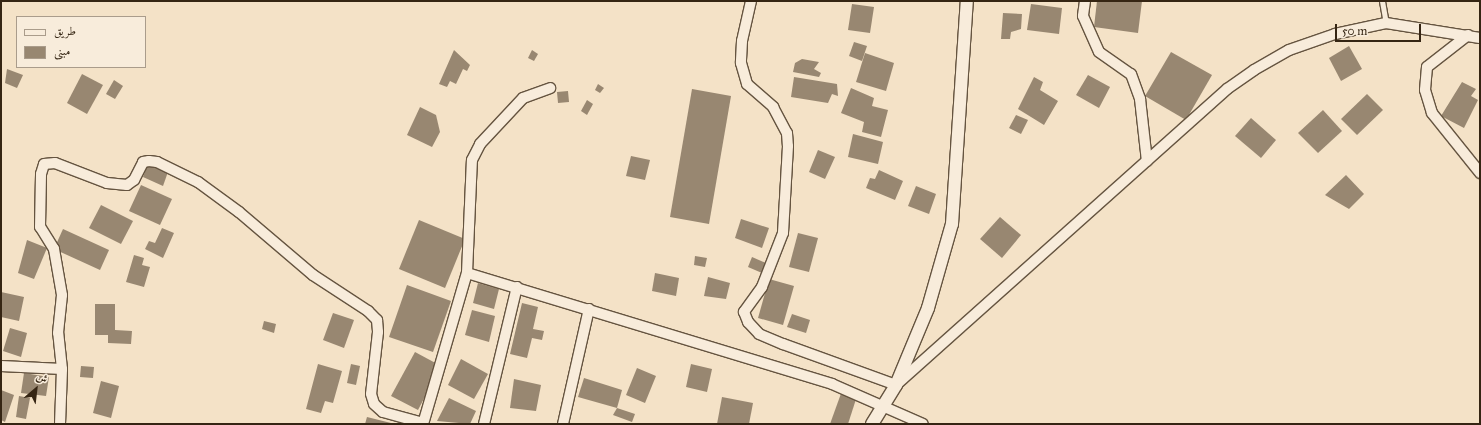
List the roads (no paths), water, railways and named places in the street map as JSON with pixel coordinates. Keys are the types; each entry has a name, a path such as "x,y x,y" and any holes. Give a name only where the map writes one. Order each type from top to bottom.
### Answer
{"street":[{"path":"751,1 742,41 741,63 747,84 773,107 787,132 788,146 783,233 762,287 744,312 748,322 759,334 782,344 896,385"},
{"path":"872,424 896,385 928,308 952,224 967,1"},
{"path":"1085,1 1083,16 1099,52 1131,74 1140,99 1147,161"},
{"path":"896,385 1227,89 1254,70 1289,50 1335,34 1386,23 1480,38"},
{"path":"1468,35 1427,67 1425,90 1432,113 1480,173"},
{"path":"60,424 62,368 58,334 62,295 54,249 40,227 41,174 44,164 55,163 107,183 127,185 134,180 143,162 157,162 198,182 239,212 313,275 368,311 376,320 378,332 371,394 374,404 383,412 423,424 467,274 472,160 480,144 523,98 550,88"},
{"path":"467,274 517,286 832,384 884,404 923,424"},
{"path":"484,424 517,286"},
{"path":"563,424 589,309"},
{"path":"1,366 62,368"}],"lane":[{"path":"1382,1 1386,23"}]}
